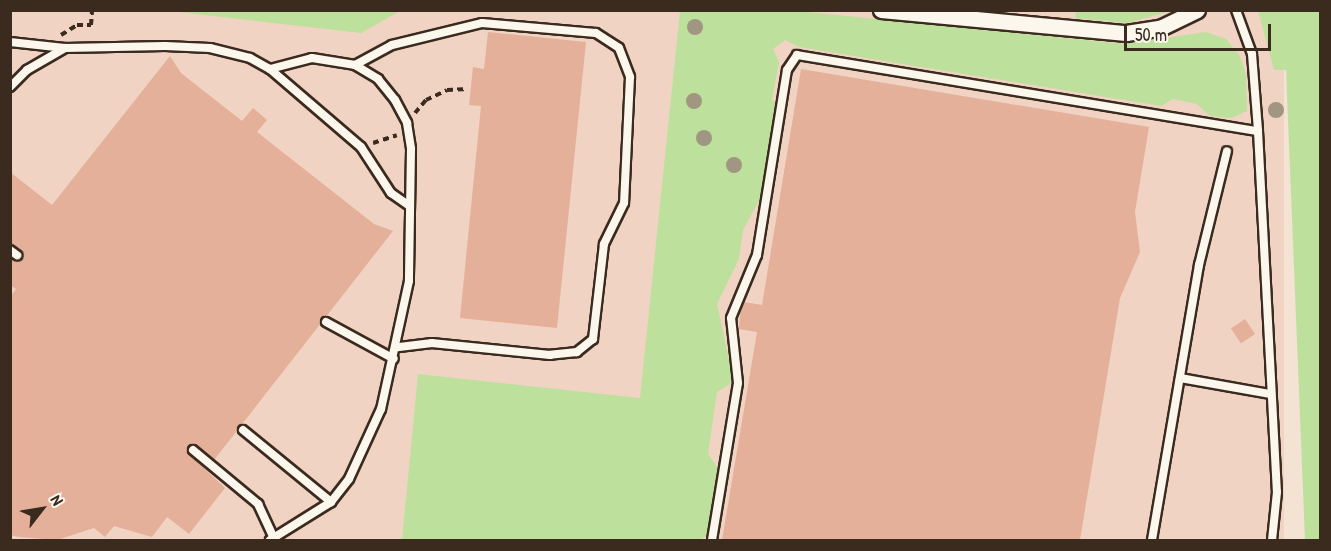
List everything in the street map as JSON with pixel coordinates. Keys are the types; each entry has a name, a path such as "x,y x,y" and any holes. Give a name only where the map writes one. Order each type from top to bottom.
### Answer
{"street":[{"path":"881,10 1126,33 1162,27 1197,10"}],"lane":[{"path":"1236,10 1252,54 1258,130 1270,394 1277,492 1272,540"},
{"path":"355,65 392,45 482,23 596,33 619,48 630,77 624,203 604,244 593,339 577,352 550,356 432,343 397,347"},
{"path":"10,42 65,48 210,48 250,58 270,69 361,147 391,193 408,205"},
{"path":"10,87 27,70 65,48"},
{"path":"712,540 738,383 730,318 757,255 787,70 797,55 1258,130"},
{"path":"193,450 258,504 272,539 331,502 349,478 381,409 397,347 409,281 407,123 378,79 355,65 312,58 270,69"},
{"path":"1152,540 1199,266 1227,151"},
{"path":"326,322 394,359"},
{"path":"1180,378 1270,394"},
{"path":"243,430 331,502"}],"path":[{"path":"54,47 68,30 91,25 92,10"}],"shaded area":[{"path":"10,11 1284,11 1284,540 10,540"}],"green space":[{"path":"400,10 361,33 170,11"},
{"path":"1076,10 1171,11 1127,23 1075,18"},
{"path":"680,11 797,11 1124,44 1206,32 1226,39 1240,56 1246,75 1247,111 1232,118 1210,116 1197,104 1173,99 1161,106 799,47 785,40 773,49 779,62 772,100 776,104 761,197 743,230 739,259 717,304 732,374 730,384 717,392 708,454 718,468 707,536 699,540 402,540 418,374 640,398"},
{"path":"1258,11 1320,11 1320,540 1305,540 1286,70 1274,70"}],"building":[{"path":"488,32 586,42 557,328 460,318 481,106 469,105 473,67 484,69"},
{"path":"170,56 181,73 242,121 253,108 267,120 257,132 374,224 393,231 214,460 196,445 188,447 189,454 225,488 189,534 167,517 152,537 114,526 105,537 94,528 57,540 10,535 10,297 16,289 10,285 10,258 19,261 23,255 10,244 10,172 52,205"},
{"path":"801,69 1149,127 1135,212 1140,252 1120,298 1080,540 722,540 757,332 739,329 740,314 744,302 762,305"},
{"path":"1245,319 1255,334 1241,343 1231,329"}]}
